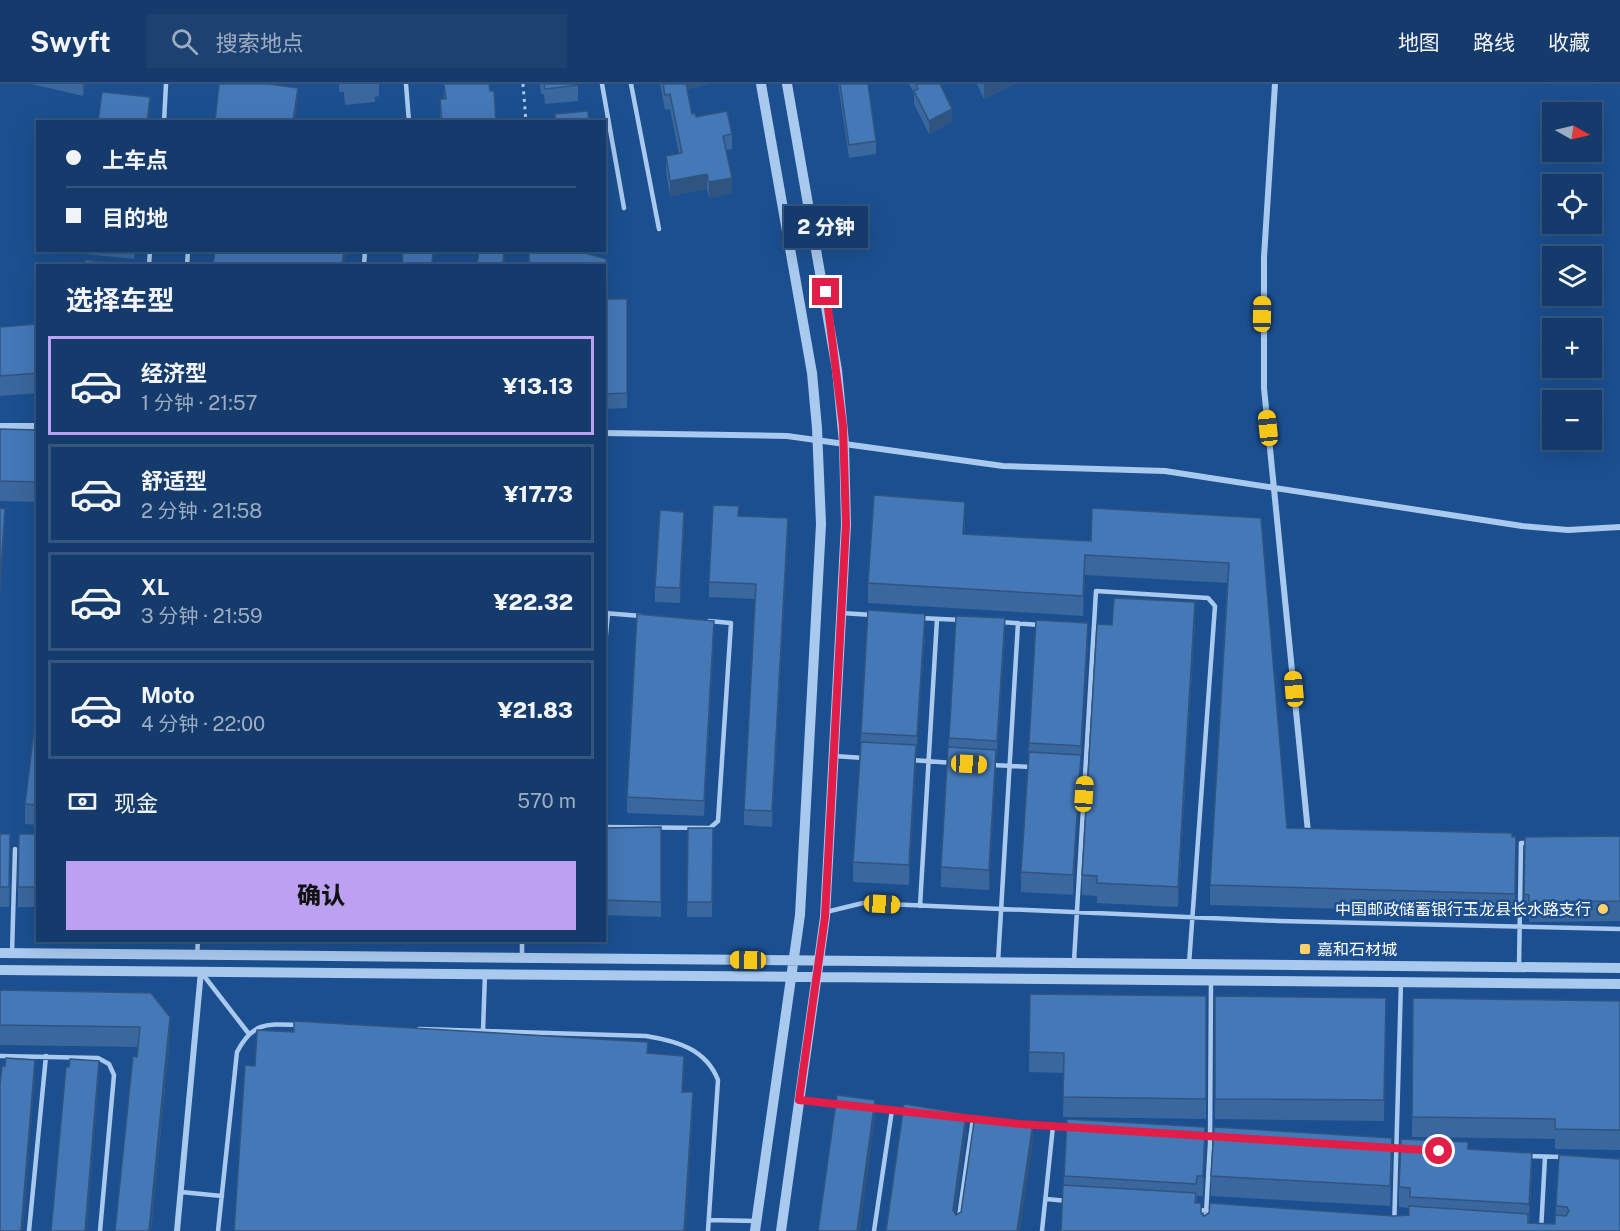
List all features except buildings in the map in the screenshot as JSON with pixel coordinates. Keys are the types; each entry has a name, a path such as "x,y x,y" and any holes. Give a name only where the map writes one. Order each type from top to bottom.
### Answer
{"street":[{"path":"756,1226 800,915 821,524 818,439 805,319 761,84"},
{"path":"781,1231 825,912 846,524 844,443 830,315 787,84"},
{"path":"1275,84 1262,314 1264,388 1308,832"},
{"path":"0,426 36,426"},
{"path":"606,433 747,435 818,439 981,464 1165,471 1545,529 1620,527"},
{"path":"0,953 1620,968"},
{"path":"0,970 1620,984"},
{"path":"177,1231 201,972"}],"lane":[{"path":"164,120 166,84"},
{"path":"406,84 409,120"},
{"path":"602,84 624,208"},
{"path":"631,84 658,229"},
{"path":"1074,963 1096,591 1208,598 1215,606 1189,964"},
{"path":"606,613 652,617"},
{"path":"842,613 878,615"},
{"path":"913,617 972,621"},
{"path":"920,906 937,619"},
{"path":"606,827 710,828 718,821 731,623 698,620"},
{"path":"995,622 1051,625"},
{"path":"998,962 1018,623"},
{"path":"1083,627 1094,628"},
{"path":"834,756 870,758"},
{"path":"905,760 963,764"},
{"path":"987,765 1042,768"},
{"path":"1074,770 1085,771"},
{"path":"1519,967 1521,843 1532,843"},
{"path":"7,848 26,849"},
{"path":"12,953 15,849"},
{"path":"825,912 863,903 1192,918 1620,929"},
{"path":"197,955 198,942"},
{"path":"522,942 522,957"},
{"path":"201,972 249,1034"},
{"path":"483,1031 485,974"},
{"path":"1205,1231 1210,1135 1211,981"},
{"path":"1394,1231 1401,982"},
{"path":"218,1231 234,1061 241,1044 249,1034 264,1024 310,1025"},
{"path":"414,1028 646,1036 667,1039 702,1055 714,1070 718,1080 708,1231"},
{"path":"0,1056 98,1058 109,1064 114,1075 100,1231"},
{"path":"29,1231 46,1056"},
{"path":"799,1100 845,1105"},
{"path":"868,1108 915,1112"},
{"path":"874,1231 892,1110"},
{"path":"950,1116 985,1120"},
{"path":"958,1220 973,1119"},
{"path":"1020,1124 1076,1127"},
{"path":"1042,1231 1053,1126"},
{"path":"1189,1134 1222,1136"},
{"path":"1386,1147 1409,1149"},
{"path":"1522,1156 1567,1157"},
{"path":"1541,1230 1545,1157"},
{"path":"181,1192 222,1196"},
{"path":"1046,1199 1080,1202"},
{"path":"1184,1209 1218,1211"},
{"path":"709,1220 756,1226"},
{"path":"1383,1221 1406,1222"},
{"path":"1530,1229 1553,1230"}],"path":[{"path":"524,84 526,120"}],"place":[{"name":"中国邮政储蓄银行玉龙县长水路支行","path":"1603,909"},
{"name":"嘉和石材城","path":"1305,949"}],"route":[{"path":"826,292 843,426 846,524 825,917 799,1100 1020,1124 1439,1151"}]}
